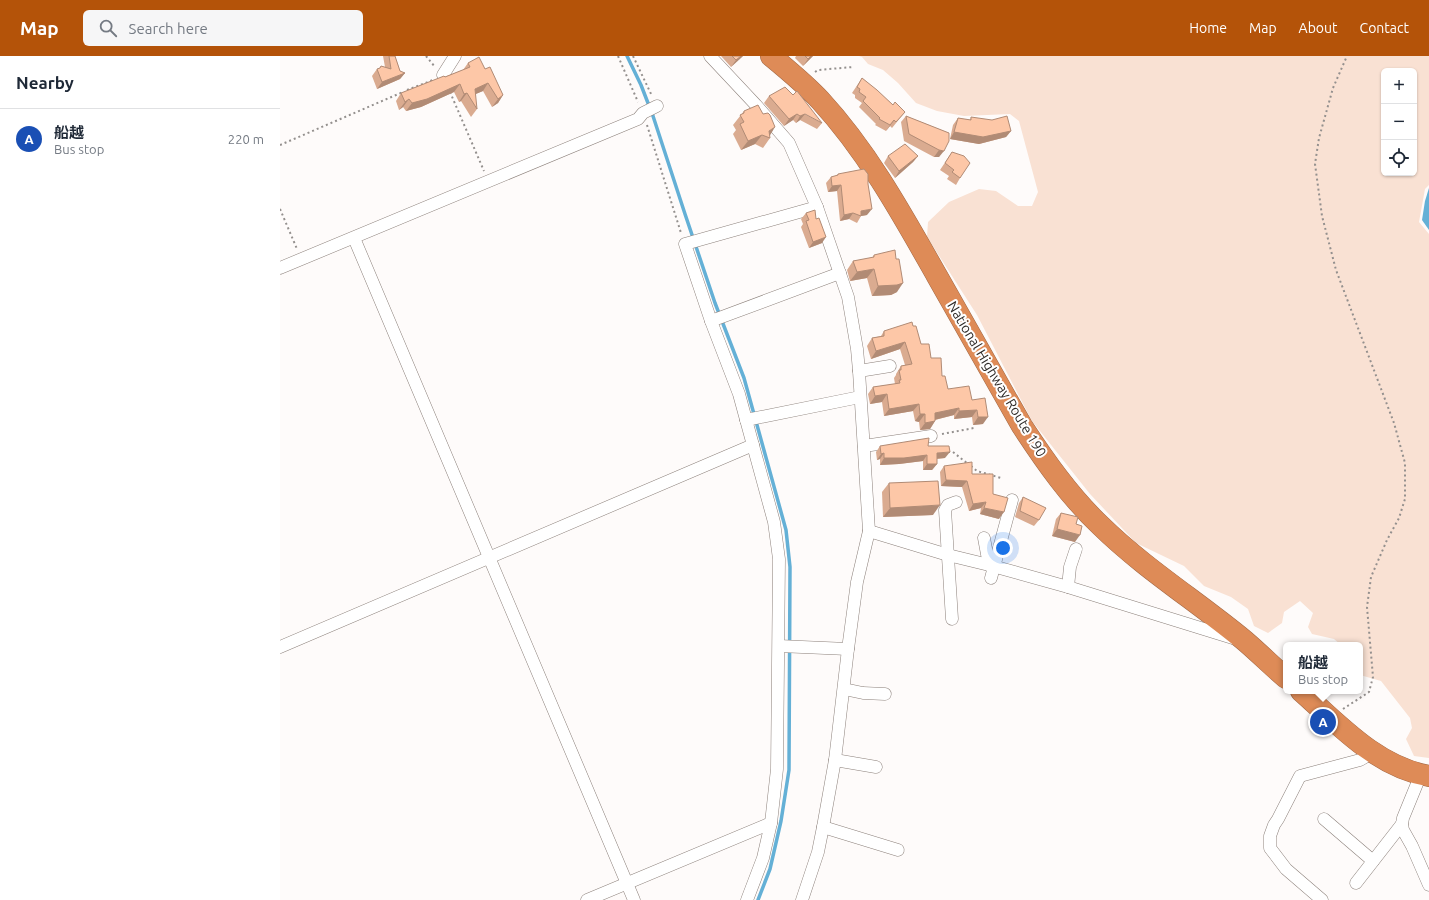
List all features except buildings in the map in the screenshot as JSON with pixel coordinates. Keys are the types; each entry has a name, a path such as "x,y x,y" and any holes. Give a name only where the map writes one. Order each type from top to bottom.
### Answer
{"highway":[{"name":"National Highway Route 190","path":"771,56 801,81 820,100 842,125 863,155 900,212 1022,426 1043,458 1067,488 1100,525 1145,566 1245,641 1283,675"},
{"path":"1304,694 1372,753 1399,767 1425,775"}],"street":[{"path":"443,75 455,56"},
{"path":"710,56 756,105 788,143 817,207 848,296 857,349 869,531 857,582 835,760 823,827 818,852 802,900"},
{"path":"280,268 638,119 643,113 657,106"},
{"path":"747,900 763,858 771,823 778,769 779,559 774,522 746,420 732,375 711,321 685,244 817,207"},
{"path":"354,238 634,900"},
{"path":"711,321 840,273"},
{"path":"859,371 890,366"},
{"path":"746,420 860,397"},
{"path":"864,446 931,436"},
{"path":"280,647 753,445"},
{"path":"992,570 1012,500"},
{"path":"952,619 945,510 948,505 956,502"},
{"path":"869,531 992,570 1068,587 1219,635 1245,641"},
{"path":"984,538 992,570"},
{"path":"1068,587 1070,567 1076,549"},
{"path":"779,646 848,649"},
{"path":"844,690 885,694"},
{"path":"1322,900 1286,869 1270,848 1270,836 1274,825 1300,776 1360,760 1372,753"},
{"path":"835,760 876,767"},
{"path":"1356,883 1402,824 1425,775"},
{"path":"1324,819 1373,861"},
{"path":"587,900 771,823"},
{"path":"1402,824 1406,837 1429,884"},
{"path":"823,827 898,850"}],"path":[{"path":"618,56 643,113 685,244"},
{"path":"633,56 657,106"},
{"path":"1330,717 1369,692 1373,676 1367,607 1371,576 1398,518 1405,499 1405,463 1394,423 1336,270 1322,216 1315,164 1318,138 1333,88 1347,56"},
{"path":"280,145 443,75 489,181"},
{"path":"280,209 302,259"},
{"path":"974,428 931,436 936,451 953,452 977,471 1001,478"}],"shaded area":[{"path":"859,56 1429,56 1429,185 1425,189 1419,222 1429,234 1429,758 1414,756 1406,739 1412,728 1410,718 1381,681 1363,676 1363,642 1338,642 1334,639 1312,634 1308,627 1313,613 1300,601 1284,612 1282,623 1268,633 1254,626 1248,609 1231,597 1204,586 1184,566 1136,543 1090,494 1032,421 977,315 927,237 928,222 949,202 979,189 996,191 1018,206 1032,206 1038,192 1019,121 1010,114 964,116 937,111 916,103 898,83 883,70 868,64 862,57"}],"water":[{"path":"1429,188 1429,230 1422,220"}],"waterway":[{"path":"627,56 641,85 653,116 715,303 744,378 786,530 790,567 789,770 781,821 770,869 758,900"}],"place":[{"name":"船越","path":"1323,722"}]}
